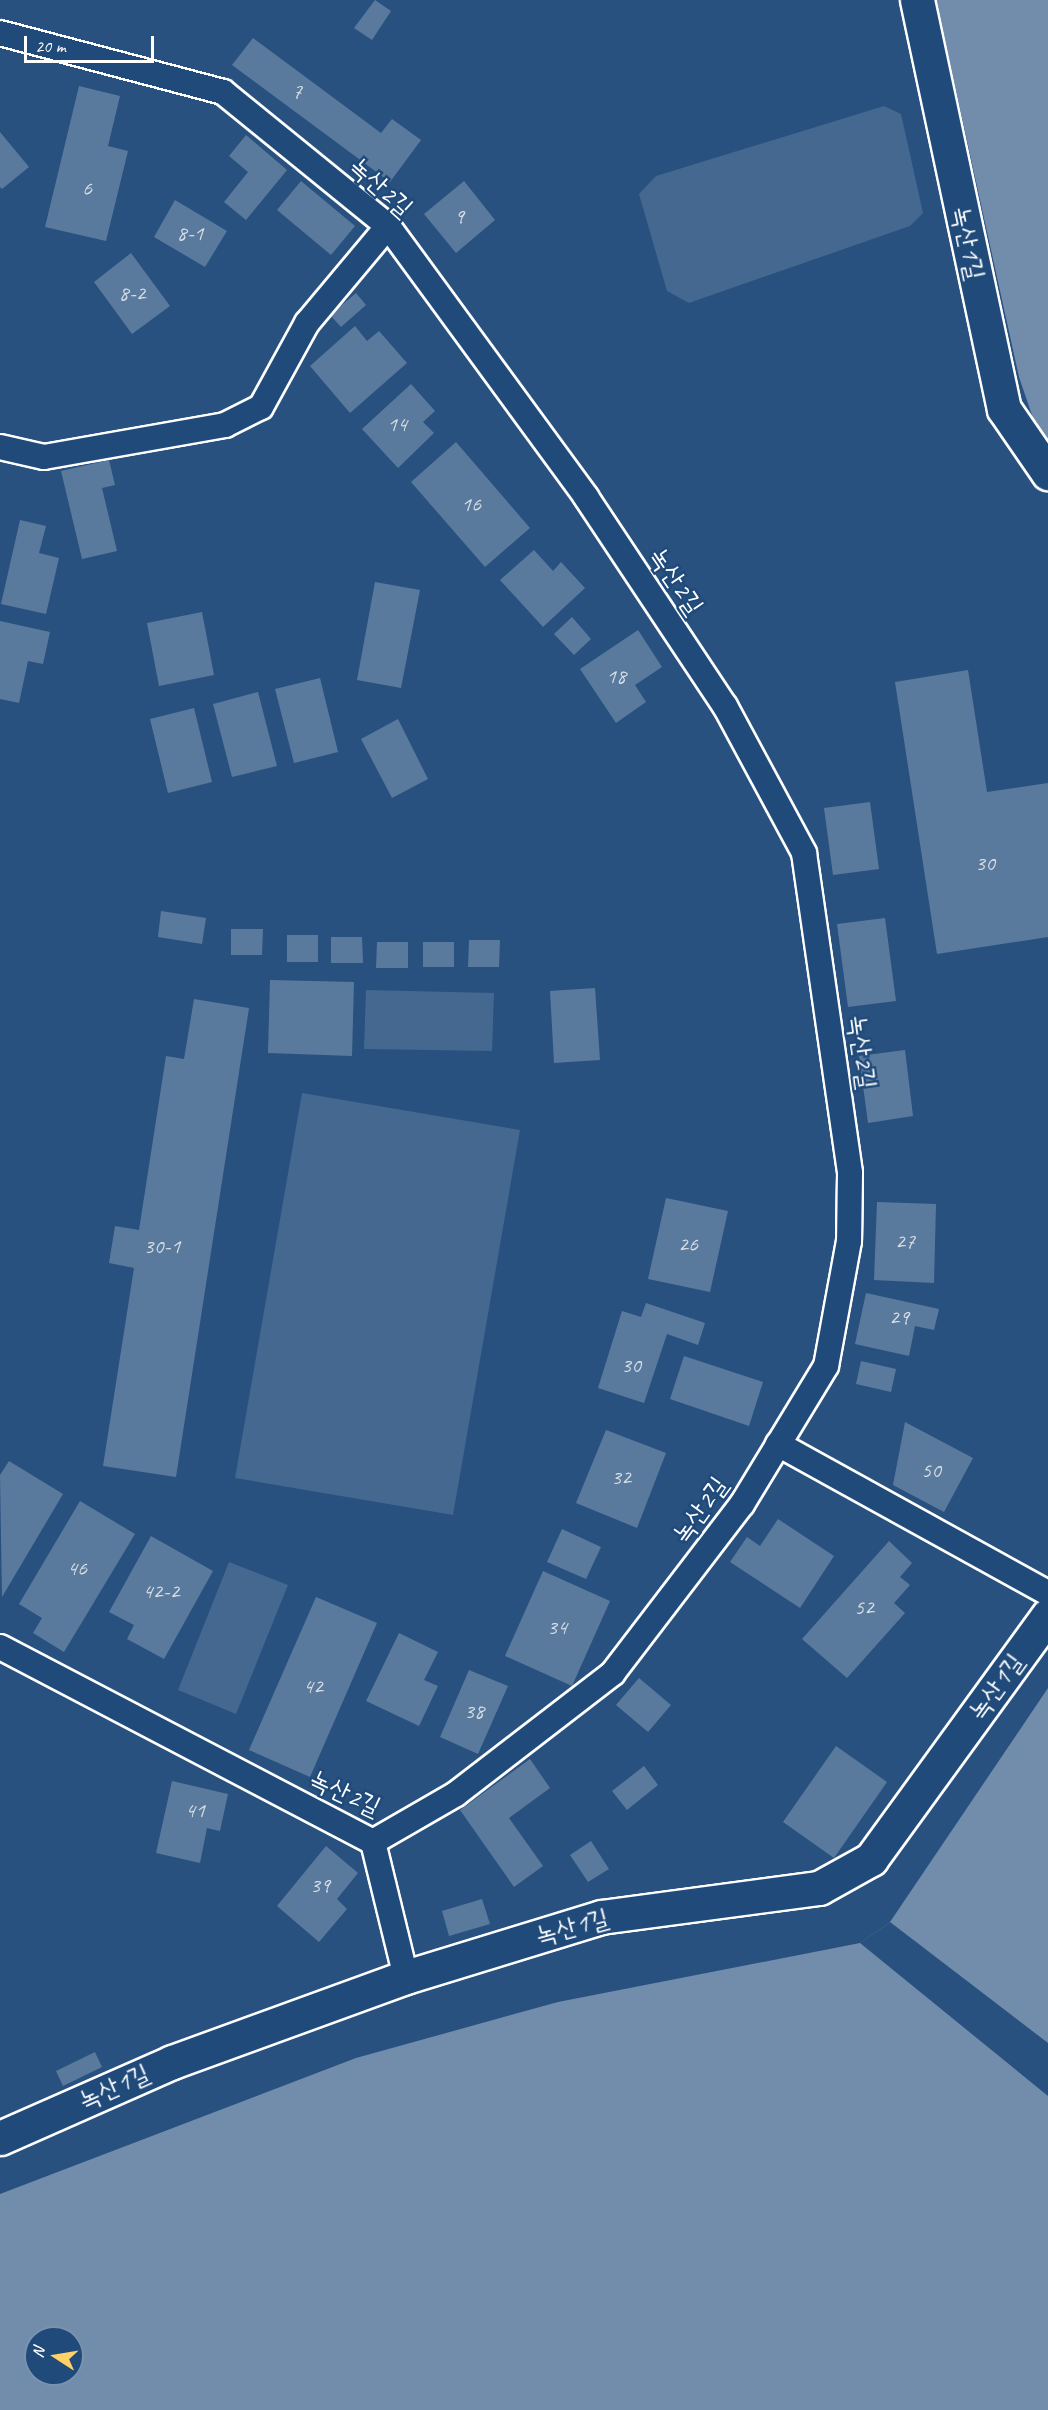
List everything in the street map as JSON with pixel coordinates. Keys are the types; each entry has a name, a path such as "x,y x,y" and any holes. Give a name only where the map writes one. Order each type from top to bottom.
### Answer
{"street":[{"name":"녹산1길","path":"917,0 1004,409 1048,473"},
{"name":"녹산1길","path":"0,2138 172,2062 406,1977 601,1917 819,1888 871,1859 1048,1615"}],"lane":[{"name":"녹산2길","path":"0,33 223,92 388,226 586,496 692,656 804,853 850,1173 849,1241 826,1366 742,1504 613,1673 456,1794 373,1842 0,1647"},
{"path":"0,447 44,457 225,425 261,407 307,323 388,226"},
{"path":"778,1444 1048,1593"},
{"path":"373,1842 406,1977"}],"shaded area":[{"path":"936,0 1048,0 1048,440 1035,424 1019,377"},
{"path":"884,106 901,114 923,213 910,226 689,303 667,291 639,194 656,176"},
{"path":"366,990 494,993 492,1051 364,1049"},
{"path":"302,1093 520,1130 453,1515 235,1478"},
{"path":"229,1562 288,1585 236,1714 178,1690"},
{"path":"1048,1688 1048,2410 0,2410 0,2194 356,2058 558,2002 860,1943 890,1922"}],"pier":[{"path":"890,1922 1048,2043 1048,2096 860,1943"}],"building":[{"path":"375,0 391,11 372,40 354,28"},
{"path":"253,38 381,133 392,119 421,140 390,182 232,65"},
{"path":"79,86 120,96 108,146 128,151 106,241 45,227"},
{"path":"0,132 29,167 2,189 0,187"},
{"path":"246,135 287,170 246,220 224,202 248,172 229,156"},
{"path":"301,181 355,226 331,255 277,210"},
{"path":"464,181 495,220 456,253 424,214"},
{"path":"175,200 227,231 205,267 154,237"},
{"path":"131,253 170,306 132,334 94,282"},
{"path":"356,293 366,305 341,327 330,315"},
{"path":"355,326 367,341 379,331 407,363 350,413 310,366"},
{"path":"411,384 435,411 423,422 434,433 398,468 362,429"},
{"path":"456,442 530,528 485,567 411,482"},
{"path":"109,460 115,485 102,488 117,551 82,559 61,471"},
{"path":"20,520 46,526 39,553 59,558 46,614 1,604"},
{"path":"534,550 553,571 561,562 585,588 543,627 500,580"},
{"path":"375,582 420,590 401,688 357,680"},
{"path":"202,612 214,675 159,686 147,623"},
{"path":"572,617 591,639 574,655 554,634"},
{"path":"0,621 50,632 43,664 28,661 19,703 0,699"},
{"path":"638,630 662,667 635,685 646,702 616,723 580,669"},
{"path":"968,670 987,792 1048,783 1048,937 937,954 895,682"},
{"path":"320,678 338,752 294,763 275,689"},
{"path":"258,692 277,766 232,777 213,704"},
{"path":"194,708 212,782 168,793 150,719"},
{"path":"398,719 428,779 392,798 361,739"},
{"path":"870,802 879,869 833,875 824,808"},
{"path":"161,911 206,918 202,944 158,937"},
{"path":"885,918 896,1001 848,1007 837,924"},
{"path":"231,929 263,929 262,955 231,955"},
{"path":"287,935 318,935 318,962 287,962"},
{"path":"331,937 362,937 363,963 331,963"},
{"path":"469,940 500,940 499,967 468,967"},
{"path":"377,942 408,942 408,968 376,968"},
{"path":"423,942 454,942 454,967 423,967"},
{"path":"270,980 354,982 352,1056 268,1053"},
{"path":"595,988 600,1060 554,1063 550,991"},
{"path":"194,999 249,1008 176,1477 103,1466 134,1268 109,1263 115,1226 139,1230 166,1056 184,1059"},
{"path":"905,1050 913,1116 868,1123 859,1056"},
{"path":"666,1198 728,1211 710,1292 648,1279"},
{"path":"877,1202 936,1204 934,1283 874,1280"},
{"path":"866,1293 939,1309 934,1330 915,1326 909,1356 855,1344"},
{"path":"646,1303 705,1323 698,1345 667,1334 644,1403 598,1388 622,1311 641,1317"},
{"path":"684,1356 763,1382 749,1426 670,1399"},
{"path":"861,1361 896,1369 891,1392 856,1384"},
{"path":"905,1422 973,1458 944,1512 893,1485"},
{"path":"606,1430 666,1453 637,1528 576,1503"},
{"path":"9,1461 63,1494 2,1597 0,1475"},
{"path":"80,1501 135,1534 64,1652 33,1633 42,1618 19,1604"},
{"path":"778,1519 834,1556 800,1608 730,1562 747,1537 760,1546"},
{"path":"562,1529 601,1547 586,1579 547,1562"},
{"path":"151,1536 213,1571 164,1659 127,1639 134,1625 109,1612"},
{"path":"889,1541 912,1563 900,1577 910,1585 894,1603 905,1613 847,1678 802,1639"},
{"path":"543,1571 610,1601 572,1686 505,1656"},
{"path":"316,1597 377,1623 310,1777 249,1750"},
{"path":"399,1633 438,1652 424,1680 438,1686 419,1726 366,1701"},
{"path":"469,1670 508,1686 478,1754 440,1737"},
{"path":"639,1678 671,1705 648,1732 616,1705"},
{"path":"836,1746 887,1782 834,1858 783,1822"},
{"path":"530,1759 550,1788 509,1818 543,1866 514,1887 460,1810"},
{"path":"644,1766 658,1785 627,1810 612,1791"},
{"path":"172,1781 228,1794 220,1831 207,1828 200,1863 156,1853"},
{"path":"591,1841 609,1869 588,1882 570,1855"},
{"path":"326,1846 358,1873 337,1899 347,1909 319,1942 277,1906"},
{"path":"482,1899 490,1924 449,1936 442,1911"},
{"path":"95,2052 102,2067 63,2086 56,2071"}]}
